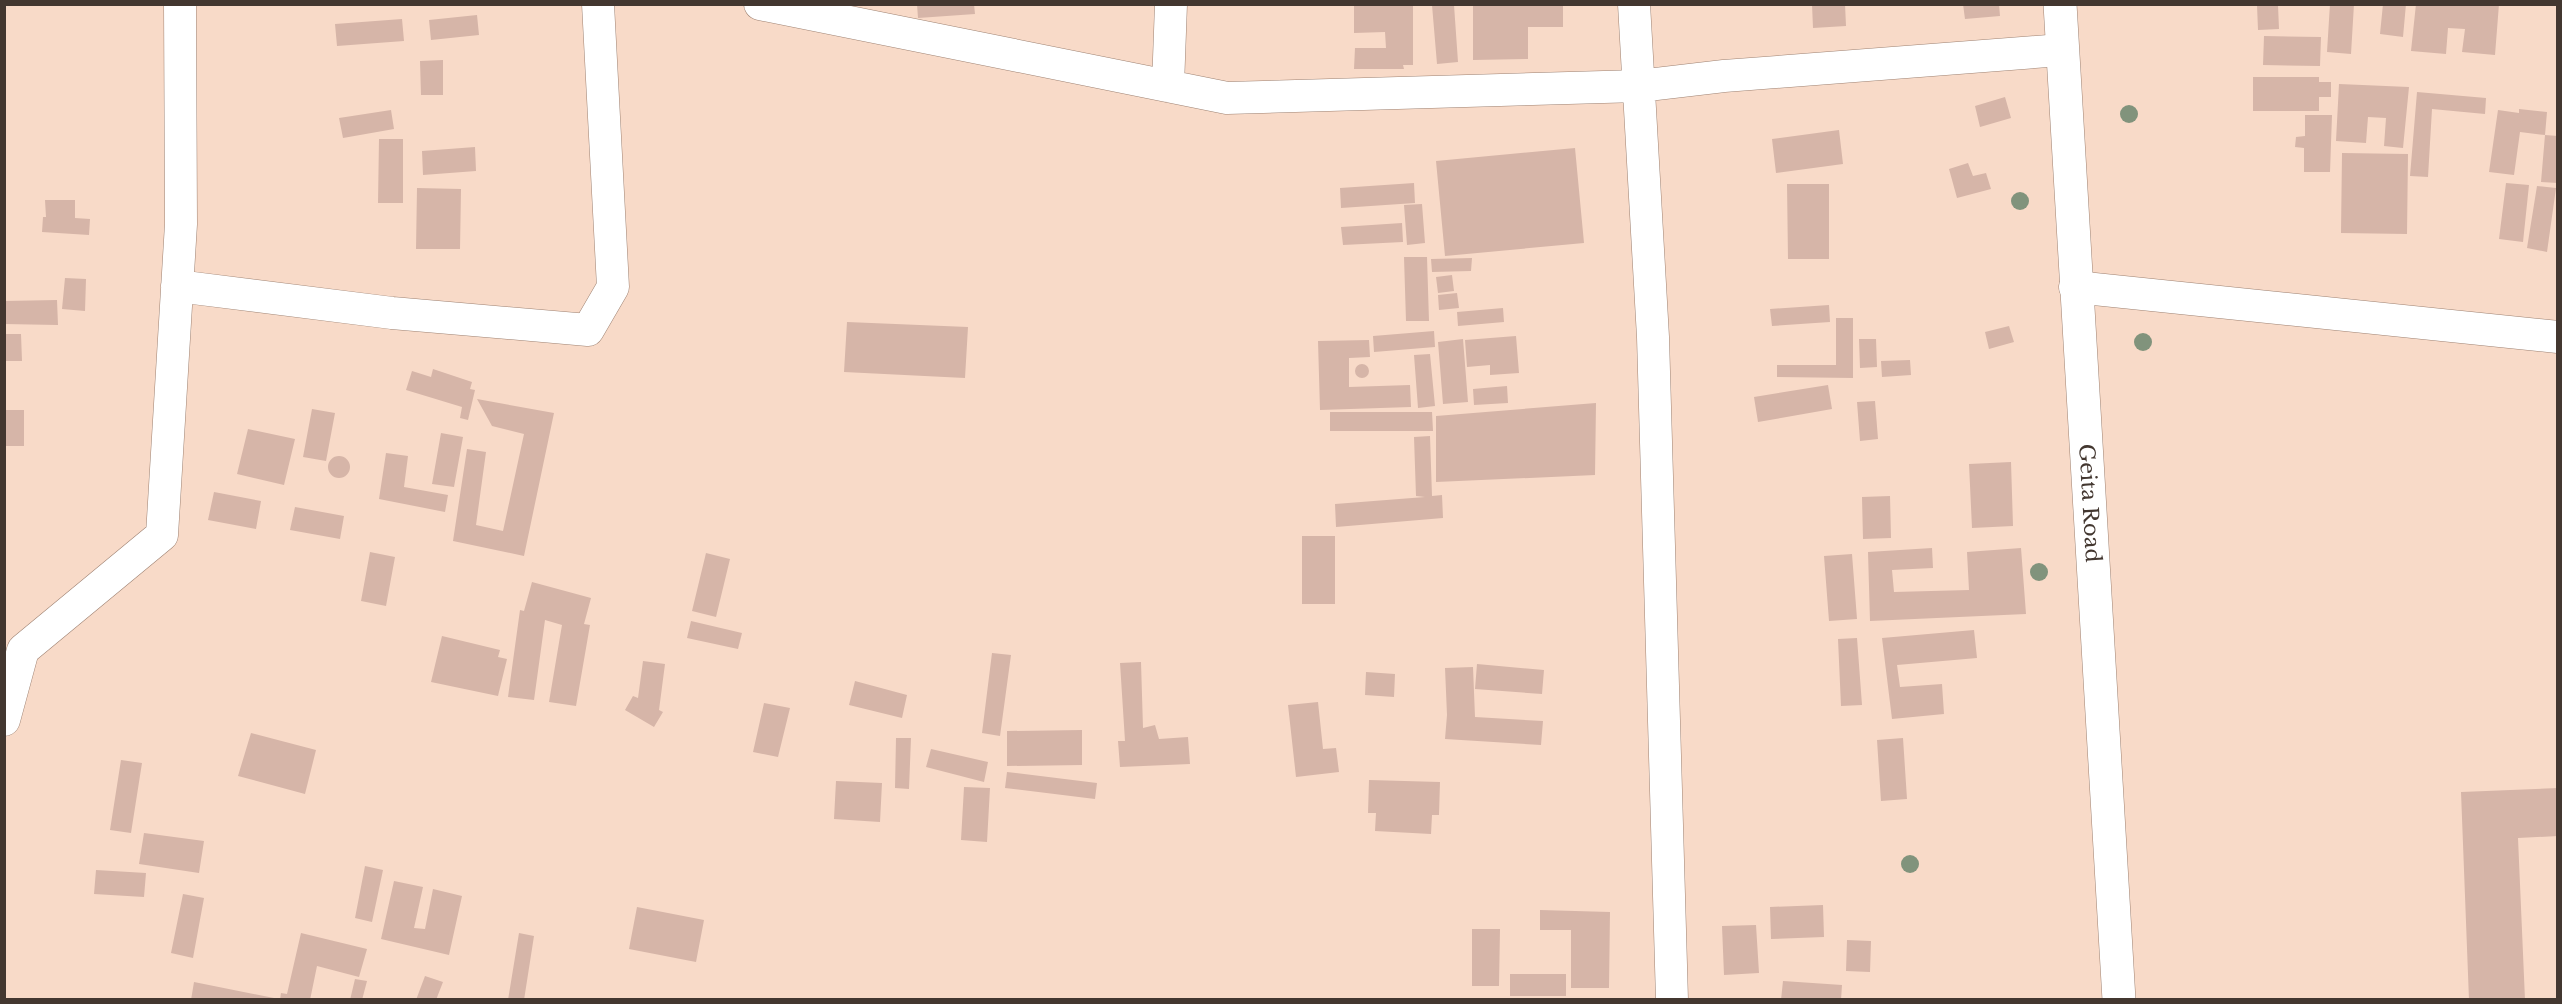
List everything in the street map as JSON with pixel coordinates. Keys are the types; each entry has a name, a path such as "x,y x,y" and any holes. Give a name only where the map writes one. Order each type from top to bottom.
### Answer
{"main road":[{"name":"Geita Road","path":"2060,4 2119,999"}],"street":[{"path":"4,720 14,645 162,535 181,224 180,4"},
{"path":"177,286 392,313 588,330 613,287 598,4"},
{"path":"760,4 1227,98 1639,86 1724,76 2061,50"},
{"path":"1168,86 1171,4"},
{"path":"1634,4 1653,337 1672,999"},
{"path":"2075,287 2558,337"}],"building":[{"path":"917,4 974,4 975,14 918,18"},
{"path":"1354,4 1413,4 1413,65 1403,65 1404,69 1354,69 1355,48 1386,48 1385,32 1354,33"},
{"path":"1473,4 1563,4 1563,27 1528,27 1528,59 1473,60"},
{"path":"1812,4 1845,4 1846,26 1813,28"},
{"path":"1963,4 1999,4 2000,16 1965,19"},
{"path":"2330,4 2354,4 2351,54 2327,52"},
{"path":"2383,4 2406,4 2403,37 2380,34"},
{"path":"2416,4 2499,4 2495,55 2462,52 2465,29 2448,28 2446,54 2411,51"},
{"path":"1432,5 1454,5 1458,62 1437,64"},
{"path":"2257,5 2278,5 2279,29 2258,30"},
{"path":"477,15 479,35 431,40 429,20"},
{"path":"402,19 404,41 337,46 335,24"},
{"path":"2264,36 2321,37 2320,66 2263,65"},
{"path":"443,60 443,95 421,95 420,61"},
{"path":"2253,77 2319,77 2319,82 2331,82 2331,97 2319,97 2319,111 2253,111"},
{"path":"2339,84 2409,87 2403,148 2384,146 2386,118 2368,117 2366,143 2336,141"},
{"path":"2417,92 2486,98 2485,114 2432,109 2428,177 2410,176"},
{"path":"2005,97 2011,118 1980,127 1975,106"},
{"path":"2519,109 2547,112 2545,135 2520,132 2514,175 2489,172 2498,110 2519,113"},
{"path":"391,110 394,129 343,138 339,118"},
{"path":"2305,115 2332,115 2330,172 2304,172 2304,148 2295,147 2296,137 2305,136"},
{"path":"1839,130 1843,164 1776,173 1772,139"},
{"path":"2545,135 2558,136 2558,183 2541,182"},
{"path":"379,139 403,139 403,203 378,203"},
{"path":"475,147 476,171 423,175 422,151"},
{"path":"1575,148 1584,243 1445,256 1436,161"},
{"path":"2342,153 2408,154 2407,234 2341,233"},
{"path":"1968,163 1973,176 1986,173 1991,189 1957,198 1949,169"},
{"path":"1414,183 1415,203 1341,208 1340,188"},
{"path":"2506,183 2529,185 2523,242 2499,239"},
{"path":"1787,184 1829,184 1829,259 1788,259"},
{"path":"2537,186 2556,188 2547,252 2527,248"},
{"path":"417,188 461,189 460,249 416,249"},
{"path":"45,200 75,200 75,218 90,219 89,235 42,232 43,217 46,217"},
{"path":"1422,204 1425,243 1407,245 1404,205"},
{"path":"1402,223 1403,242 1343,245 1341,227"},
{"path":"1404,257 1427,257 1429,321 1406,321"},
{"path":"1472,258 1471,271 1432,272 1431,259"},
{"path":"1452,275 1454,291 1438,293 1436,277"},
{"path":"65,278 86,279 85,311 62,309"},
{"path":"1457,293 1459,308 1439,310 1438,295"},
{"path":"57,300 58,325 4,324 4,301"},
{"path":"1829,305 1830,322 1772,326 1770,309"},
{"path":"1503,308 1504,322 1458,326 1457,312"},
{"path":"1836,318 1853,318 1853,378 1777,377 1777,365 1836,365"},
{"path":"847,322 968,327 965,378 844,372"},
{"path":"2009,326 2014,342 1989,349 1985,332"},
{"path":"1434,331 1435,347 1374,352 1373,336"},
{"path":"4,334 21,334 22,361 4,361"},
{"path":"1516,336 1519,373 1490,375 1490,365 1467,367 1465,340"},
{"path":"1463,339 1468,402 1443,404 1438,342"},
{"path":"1859,339 1876,339 1877,367 1860,368"},
{"path":"1369,340 1370,357 1349,358 1349,387 1410,385 1411,407 1320,410 1318,341"},
{"path":"1430,354 1435,406 1418,408 1414,355"},
{"path":"1910,360 1911,375 1882,377 1881,361"},
{"path":"1362,364 1367,366 1369,371 1367,376 1362,378 1357,376 1355,371 1357,366"},
{"path":"433,369 472,382 470,389 475,390 468,420 460,418 462,407 406,390 412,371 431,377"},
{"path":"1828,385 1832,409 1758,422 1754,397"},
{"path":"1507,386 1508,403 1474,405 1473,389"},
{"path":"477,399 554,413 524,556 453,541 467,449 486,452 476,525 503,531 524,434 492,426"},
{"path":"1875,401 1878,439 1860,441 1857,402"},
{"path":"1596,403 1595,475 1436,482 1436,416"},
{"path":"312,409 335,413 326,461 303,457"},
{"path":"4,410 24,410 24,446 4,446"},
{"path":"1330,412 1432,412 1433,431 1330,431"},
{"path":"248,429 295,439 284,485 237,474"},
{"path":"441,433 463,437 454,487 432,484"},
{"path":"1430,436 1432,496 1442,495 1443,518 1336,527 1335,504 1425,497 1416,496 1414,437"},
{"path":"386,453 408,456 404,487 448,495 445,512 379,499"},
{"path":"339,456 347,459 350,467 347,475 339,478 331,475 328,467 331,459"},
{"path":"2011,462 2013,526 1972,528 1969,464"},
{"path":"214,492 261,501 256,529 208,520"},
{"path":"1890,496 1891,538 1863,539 1862,497"},
{"path":"295,507 344,516 340,539 290,530"},
{"path":"1302,536 1335,536 1335,604 1302,604"},
{"path":"1932,548 1933,568 1892,570 1894,592 1969,590 1967,552 2021,548 2026,614 1870,621 1868,552"},
{"path":"370,552 395,557 386,606 361,601"},
{"path":"706,553 730,559 716,617 692,611"},
{"path":"1852,554 1857,619 1829,621 1824,556"},
{"path":"532,582 591,598 584,624 590,625 576,706 549,702 562,625 545,620 534,700 508,697 520,610 524,611"},
{"path":"691,621 742,633 738,649 687,638"},
{"path":"1974,630 1977,658 1897,665 1900,687 1942,684 1944,714 1892,719 1882,638"},
{"path":"442,636 500,650 498,657 507,659 498,696 431,682"},
{"path":"1857,638 1862,705 1841,706 1838,639"},
{"path":"992,653 1011,655 1000,736 982,733"},
{"path":"643,661 665,664 659,710 663,712 654,727 625,710 633,696 638,698"},
{"path":"1141,662 1143,728 1155,725 1159,739 1188,737 1190,764 1120,767 1118,741 1125,741 1120,663"},
{"path":"1477,664 1544,670 1542,694 1475,689"},
{"path":"1473,667 1475,717 1543,721 1541,745 1445,739 1447,715 1445,668"},
{"path":"1366,672 1395,674 1394,697 1365,695"},
{"path":"855,681 907,695 902,718 849,705"},
{"path":"1318,702 1323,749 1336,748 1339,772 1296,777 1288,705"},
{"path":"764,703 790,708 778,757 753,752"},
{"path":"1082,730 1082,765 1007,766 1007,731"},
{"path":"251,733 316,750 305,794 238,776"},
{"path":"896,738 911,738 909,789 895,788"},
{"path":"1903,738 1907,799 1881,801 1877,740"},
{"path":"931,749 988,762 984,782 926,767"},
{"path":"121,760 142,763 131,833 110,830"},
{"path":"1007,772 1097,783 1095,799 1005,788"},
{"path":"1369,780 1440,782 1439,815 1432,815 1431,834 1375,831 1376,813 1368,813"},
{"path":"836,781 882,783 880,822 834,819"},
{"path":"964,787 990,788 987,842 961,840"},
{"path":"2558,788 2558,836 2518,838 2525,1000 2469,1000 2461,792"},
{"path":"144,833 204,841 199,873 139,864"},
{"path":"365,866 383,870 372,922 355,918"},
{"path":"96,870 146,873 144,897 94,894"},
{"path":"394,881 423,887 414,928 425,929 433,889 462,896 449,955 381,939"},
{"path":"183,894 204,898 193,958 171,953"},
{"path":"1823,905 1824,937 1771,939 1770,907"},
{"path":"637,907 704,920 696,962 629,949"},
{"path":"1540,910 1610,912 1609,988 1571,988 1571,930 1540,930"},
{"path":"1756,925 1759,973 1724,975 1722,926"},
{"path":"1472,929 1500,929 1499,986 1472,986"},
{"path":"301,933 367,949 359,977 317,966 310,1000 280,1000 281,993 287,994"},
{"path":"519,933 534,936 524,1000 508,1000"},
{"path":"1847,940 1871,941 1870,972 1846,971"},
{"path":"1510,974 1566,974 1566,996 1510,996"},
{"path":"425,976 443,982 436,1000 416,1000"},
{"path":"355,979 367,981 362,1000 350,1000"},
{"path":"1783,981 1842,985 1841,1000 1781,1000"},
{"path":"194,982 274,998 274,1000 191,1000"}]}
